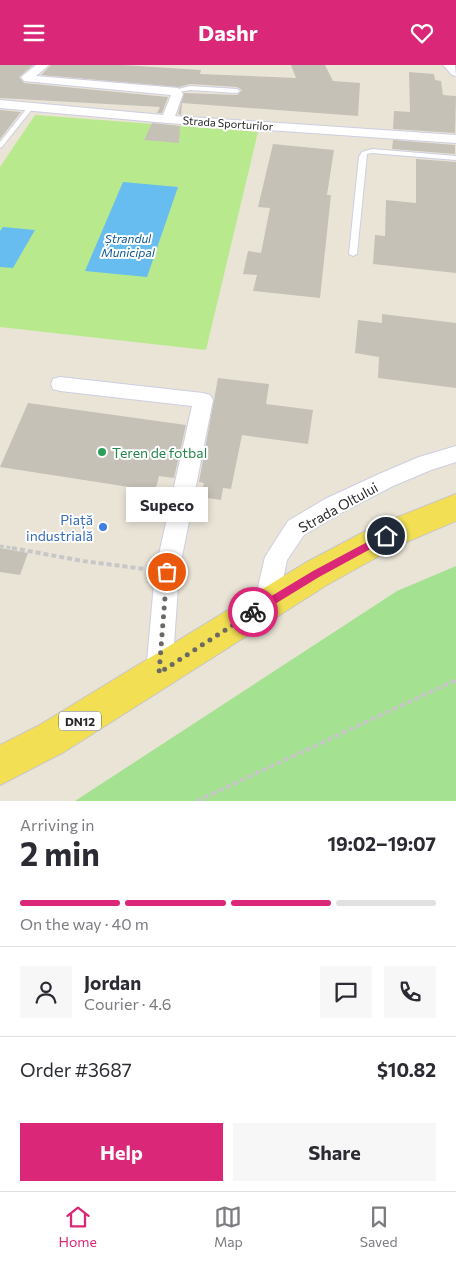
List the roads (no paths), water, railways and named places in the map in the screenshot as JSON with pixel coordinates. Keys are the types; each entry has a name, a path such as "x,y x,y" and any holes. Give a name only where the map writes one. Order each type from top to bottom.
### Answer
{"main road":[{"name":"DN12","path":"0,766 50,739 159,673 316,574 386,536 456,507"}],"street":[{"path":"43,65 27,77 28,79 174,91 177,95 168,119"},
{"name":"Strada Sporturilor","path":"0,104 168,119 456,139"},
{"path":"60,384 203,400 167,572 159,673"},
{"name":"Strada Oltului","path":"266,604 276,557 296,528 333,506 386,480 426,463 456,454"}],"lane":[{"path":"174,91 190,88 237,91"},
{"path":"0,146 30,108"},
{"path":"353,254 362,157 364,153 372,151 456,158"}],"water":[{"name":"Ștrandul Municipal","path":"123,182 178,187 147,277 85,271"},
{"path":"3,227 35,230 13,268 0,267 0,231"}],"place":[{"name":"Teren de fotbal","path":"102,452"},
{"name":"Piață industrială","path":"103,527"},
{"name":"Supeco","path":"167,572"}]}
